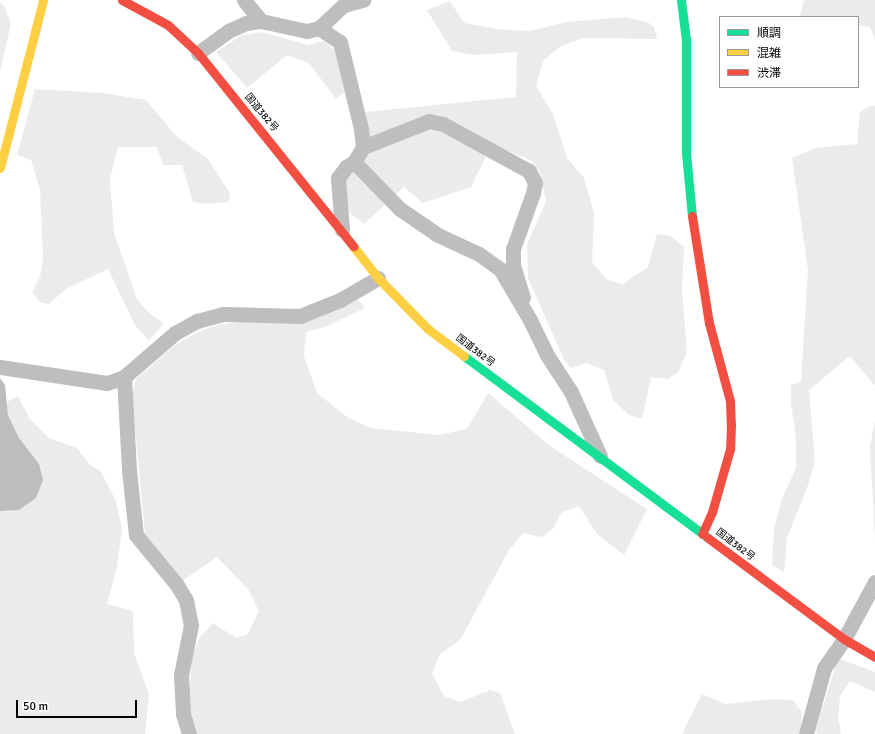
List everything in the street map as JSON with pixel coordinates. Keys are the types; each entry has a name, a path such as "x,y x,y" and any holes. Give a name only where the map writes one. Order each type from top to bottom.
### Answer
{"main road":[{"path":"0,168 43,0"},
{"name":"国道382号","path":"122,0 168,25 198,53 342,230 378,278 428,329 844,640 875,657"},
{"path":"681,0 686,40 686,153 694,224 709,323 730,401 731,424 730,449 712,512 702,534"}],"street":[{"path":"244,0 261,21"},
{"path":"198,53 228,31 246,23 261,21 292,29 307,31 319,28 344,5 363,0"},
{"path":"319,28 340,42 361,130 363,147"},
{"path":"342,230 338,178 346,167 354,162 363,147 429,121 443,124 529,171 535,183 513,250 512,265 530,320"},
{"path":"354,162 400,209 438,235 479,254 500,269 530,320 547,355 571,392 601,458"},
{"path":"0,367 108,383 124,377 175,333 197,321 223,314 300,316 340,300 378,278"},
{"path":"124,377 129,470 136,535 177,585 186,600 191,625 181,676 183,714 189,734"},
{"path":"806,734 824,668 844,640 875,582"}],"shaded area":[{"path":"804,0 875,0 875,39 870,27 859,25 859,16 800,16"},
{"path":"450,1 464,23 498,29 529,31 567,22 626,17 649,23 654,27 657,39 583,38 561,46 543,61 536,86 553,114 567,158 584,178 594,213 592,262 607,280 623,284 648,267 657,234 671,236 684,247 682,290 687,352 678,372 668,379 651,377 642,419 629,415 613,400 604,370 587,363 571,368 564,360 528,278 527,245 546,201 540,172 532,161 492,144 471,187 423,203 404,187 364,224 349,212 344,176 370,150 366,112 516,97 517,52 475,55 452,51 427,10"},
{"path":"0,3 3,4 11,23 0,72"},
{"path":"262,32 308,45 324,41 337,53 344,92 336,99 309,63 287,55 247,88 216,52 242,35"},
{"path":"35,89 103,93 146,100 177,137 208,159 230,193 229,202 206,204 193,202 182,165 163,165 157,147 118,147 110,179 114,233 137,299 149,313 164,323 149,341 135,325 108,269 66,289 49,304 40,302 32,292 40,277 43,258 40,190 31,160 17,155"},
{"path":"870,106 875,106 875,386 850,356 809,390 815,461 808,485 787,538 784,572 772,565 774,529 781,501 796,468 796,438 791,404 791,385 801,382 808,270 792,158 816,148 857,144 860,112"},
{"path":"358,300 365,308 325,327 306,332 304,356 317,393 347,417 370,428 439,435 467,429 488,393 550,446 647,509 624,555 597,534 579,506 561,513 553,529 542,537 523,533 509,550 460,640 440,654 432,673 444,696 461,702 490,690 500,693 515,734 196,734 188,705 192,656 200,637 213,623 236,638 248,634 259,611 248,589 217,557 182,581 145,534 132,396 136,379 175,345 198,332 218,325 250,320 289,323 309,321"},
{"path":"0,378 5,385 8,415 19,438 39,464 43,480 36,498 19,510 0,511"},
{"path":"18,396 29,418 49,438 77,448 89,464 101,472 116,501 122,529 117,567 107,604 133,611 134,653 149,695 145,734 0,734 0,511 19,510 36,498 39,464 19,438 8,415 5,403"},
{"path":"875,420 875,539 870,447"},
{"path":"838,658 875,672 875,692 850,681 840,696 838,716 841,734 817,734 816,729"},
{"path":"702,694 725,704 773,699 793,700 802,712 801,734 682,734"}],"traffic: fast":[{"path":"681,0 686,40 686,153 692,216"},
{"path":"464,356 708,538"}],"traffic: slow":[{"path":"0,168 43,0"},
{"path":"353,246 378,278 428,329 464,356"}],"traffic: jam":[{"path":"122,0 168,25 198,53 353,246"},
{"path":"692,216 709,323 730,401 731,424 730,449 712,512 702,534"},
{"path":"708,538 844,639 875,657"}]}
